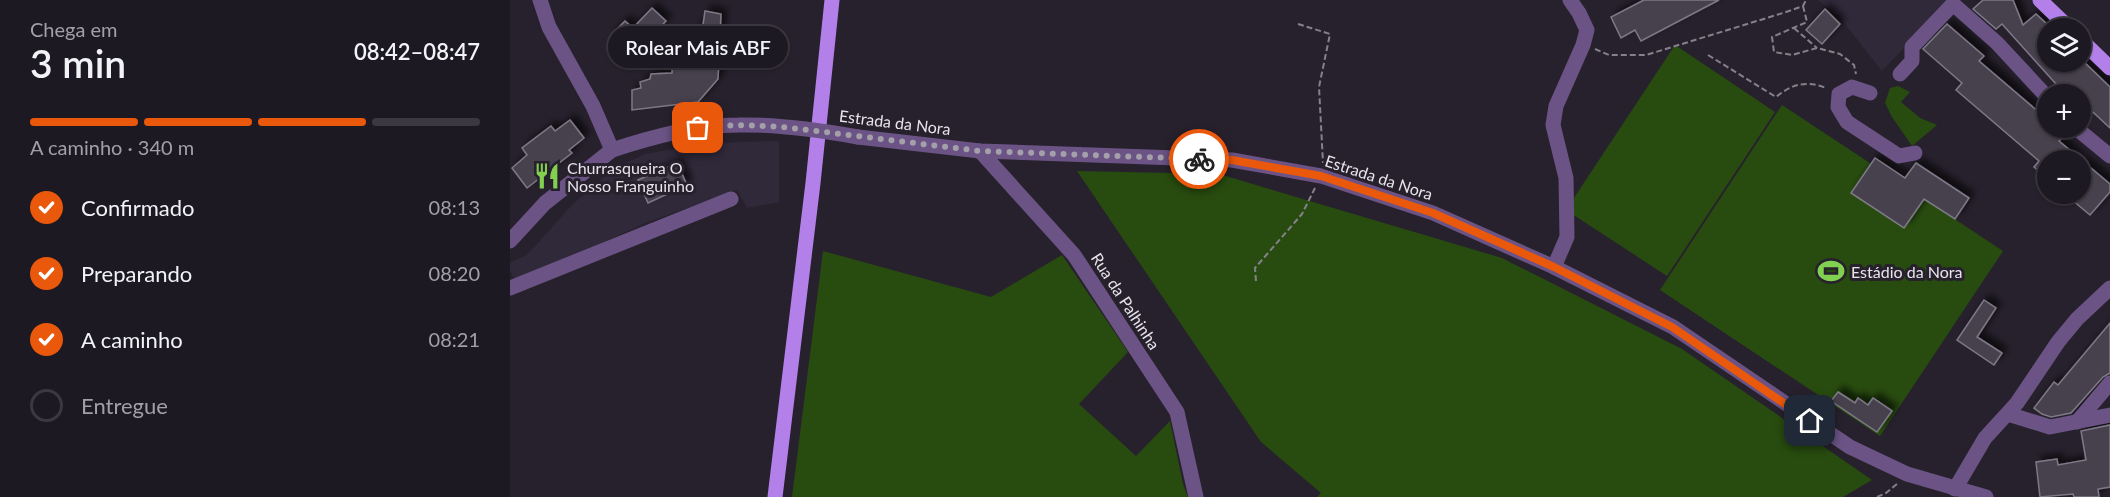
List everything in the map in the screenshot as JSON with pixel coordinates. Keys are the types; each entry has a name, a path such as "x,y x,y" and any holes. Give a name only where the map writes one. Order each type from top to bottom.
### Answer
{"main road":[{"path":"775,497 813,183 832,0"},
{"path":"813,183 841,0"},
{"path":"2040,0 2059,18"},
{"path":"2091,50 2110,68"}],"street":[{"path":"540,0 549,27 593,106 612,150"},
{"path":"1554,267 1568,237 1566,178 1552,125 1556,106 1584,45 1587,30 1570,0"},
{"path":"1900,74 1912,60 1912,47 1953,4 1997,43 2037,86"},
{"path":"1870,93 1852,87 1839,94 1838,107 1847,122 1899,156 1915,153"},
{"name":"Estrada da Nora","path":"510,240 545,203 612,150 645,139 698,128 738,125 822,131 980,151 1232,160 1321,176 1433,213 1554,267 1672,327 1850,447 1907,474 1986,497"},
{"path":"2088,138 2110,156"},
{"name":"Rua da Palhinha","path":"980,151 1074,255 1177,412 1196,497"},
{"path":"510,288 731,199"},
{"path":"1954,489 1985,438 2008,414 2058,342 2077,319 2108,290"},
{"path":"2077,422 2105,389"},
{"path":"2105,389 2100,407 2110,415"},
{"path":"2008,414 2050,427 2110,415"}],"path":[{"path":"1806,0 1803,6 1807,22 1772,37 1774,52 1792,55 1817,48"},
{"path":"1584,45 1609,55 1646,55 1736,29 1803,6"},
{"path":"1256,281 1255,268 1302,214 1324,166 1319,87 1329,34 1298,24"},
{"path":"1794,28 1817,48 1840,54 1854,65 1858,80 1870,93"},
{"path":"1708,56 1776,97 1790,86 1816,84 1839,94"},
{"path":"1877,497 1887,493 1907,474"}],"shaded area":[{"path":"1818,0 1949,0 1882,71 1838,15"},
{"path":"779,141 779,202 747,208 737,190 648,222 515,282 510,263 527,255 572,205 613,169 645,154 710,143"}],"green space":[{"path":"1675,45 1775,112 1667,276 1566,210"},
{"path":"1898,86 1910,92 1901,102 1920,118 1937,125 1912,146 1885,103 1890,88"},
{"name":"Estádio da Nora","path":"1782,105 2003,251 1880,436 1660,290"},
{"path":"1077,171 1219,174 1502,258 1682,349 1872,480 1843,497 1317,497 1321,493 1261,442"},
{"path":"823,251 991,297 1062,255 1128,352 1079,404 1136,456 1170,421 1183,484 1188,497 792,497"}],"building":[{"path":"1644,0 1719,0 1641,41 1635,30 1621,38 1611,17"},
{"path":"1983,0 2013,0 2023,25 2036,14 2040,18 2037,18 2037,63 2002,24 1996,29 1973,9"},
{"path":"652,8 666,21 633,56 611,35 625,21 633,28"},
{"path":"1825,9 1840,24 1822,44 1806,30"},
{"path":"705,11 721,14 718,79 698,102 632,110 632,90 641,88 640,82 650,79 651,74 672,73 673,55 681,50 694,51 697,25 703,25"},
{"path":"1947,24 1984,56 1979,61 2037,111 2037,138 2062,138 2059,141 2070,150 2037,150 2037,159 1956,90 1962,83 1923,49"},
{"path":"2091,69 2110,87 2110,128 2091,110 2091,84 2056,84 2045,72 2091,72"},
{"path":"570,120 584,138 569,150 572,153 527,188 512,168 527,155 522,148 551,126 555,131"},
{"path":"1875,158 1905,178 1916,163 1969,198 1955,219 1924,199 1904,228 1851,193"},
{"path":"677,163 687,185 648,203 638,180"},
{"path":"2091,168 2110,184 2110,192 2090,215 2077,204 2091,204"},
{"path":"1984,300 1996,308 1977,337 2002,353 1994,365 1957,340"},
{"path":"2110,323 2110,373 2103,377 2071,413 2051,417 2034,408 2054,382 2058,385"},
{"path":"1838,392 1855,403 1858,398 1868,405 1873,398 1892,411 1877,432 1831,401"},
{"path":"2110,425 2110,487 2098,489 2099,497 2074,497 2073,494 2040,497 2036,462 2057,459 2058,465 2086,460 2081,431"}],"way so far":[{"path":"698,128 738,125 783,127 980,151 1199,159"}],"place":[{"name":"Rolear Mais ABF","path":"698,128"},
{"name":"Churrasqueira O Nosso Franguinho","path":"547,176"},
{"name":"Estádio da Nora","path":"1831,271"}],"route":[{"path":"1199,159 1232,160 1321,176 1433,213 1554,267 1672,327 1810,421"}]}
